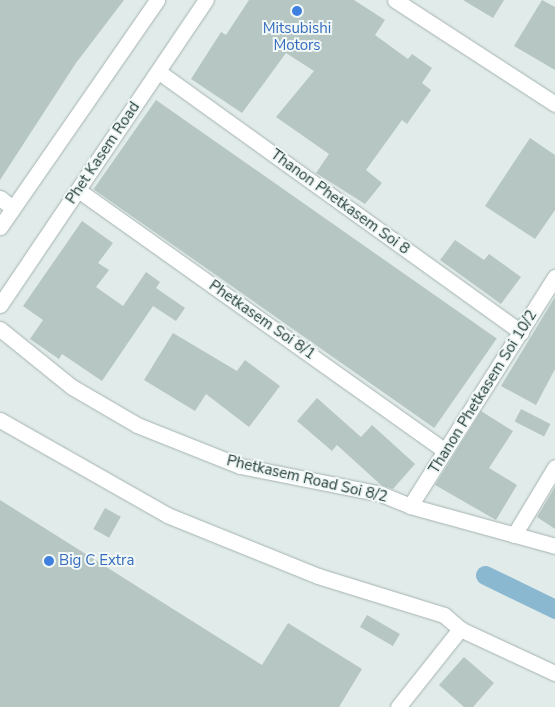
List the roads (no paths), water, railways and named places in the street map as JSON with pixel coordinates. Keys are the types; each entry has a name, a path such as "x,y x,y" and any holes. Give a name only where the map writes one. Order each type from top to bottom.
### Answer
{"street":[{"path":"0,227 157,0"},
{"name":"Phet Kasem Road","path":"0,305 206,0"},
{"path":"395,0 555,104"},
{"name":"Thanon Phetkasem Soi 8","path":"159,72 521,332"},
{"name":"Phetkasem Soi 8/1","path":"78,190 445,451"},
{"path":"0,198 13,208"},
{"name":"Thanon Phetkasem Soi 10/2","path":"410,506 555,277"},
{"name":"Phetkasem Road Soi 8/2","path":"0,329 72,387 137,425 240,466 381,494 410,506 555,546"},
{"path":"0,420 167,515 318,576 444,615 460,629 555,673"},
{"path":"514,535 555,467"},
{"path":"398,707 460,629"}],"waterway":[{"path":"485,575 555,609"}],"place":[{"name":"Mitsubishi Motors","path":"297,11"},
{"name":"Big C Extra","path":"49,561"}]}
